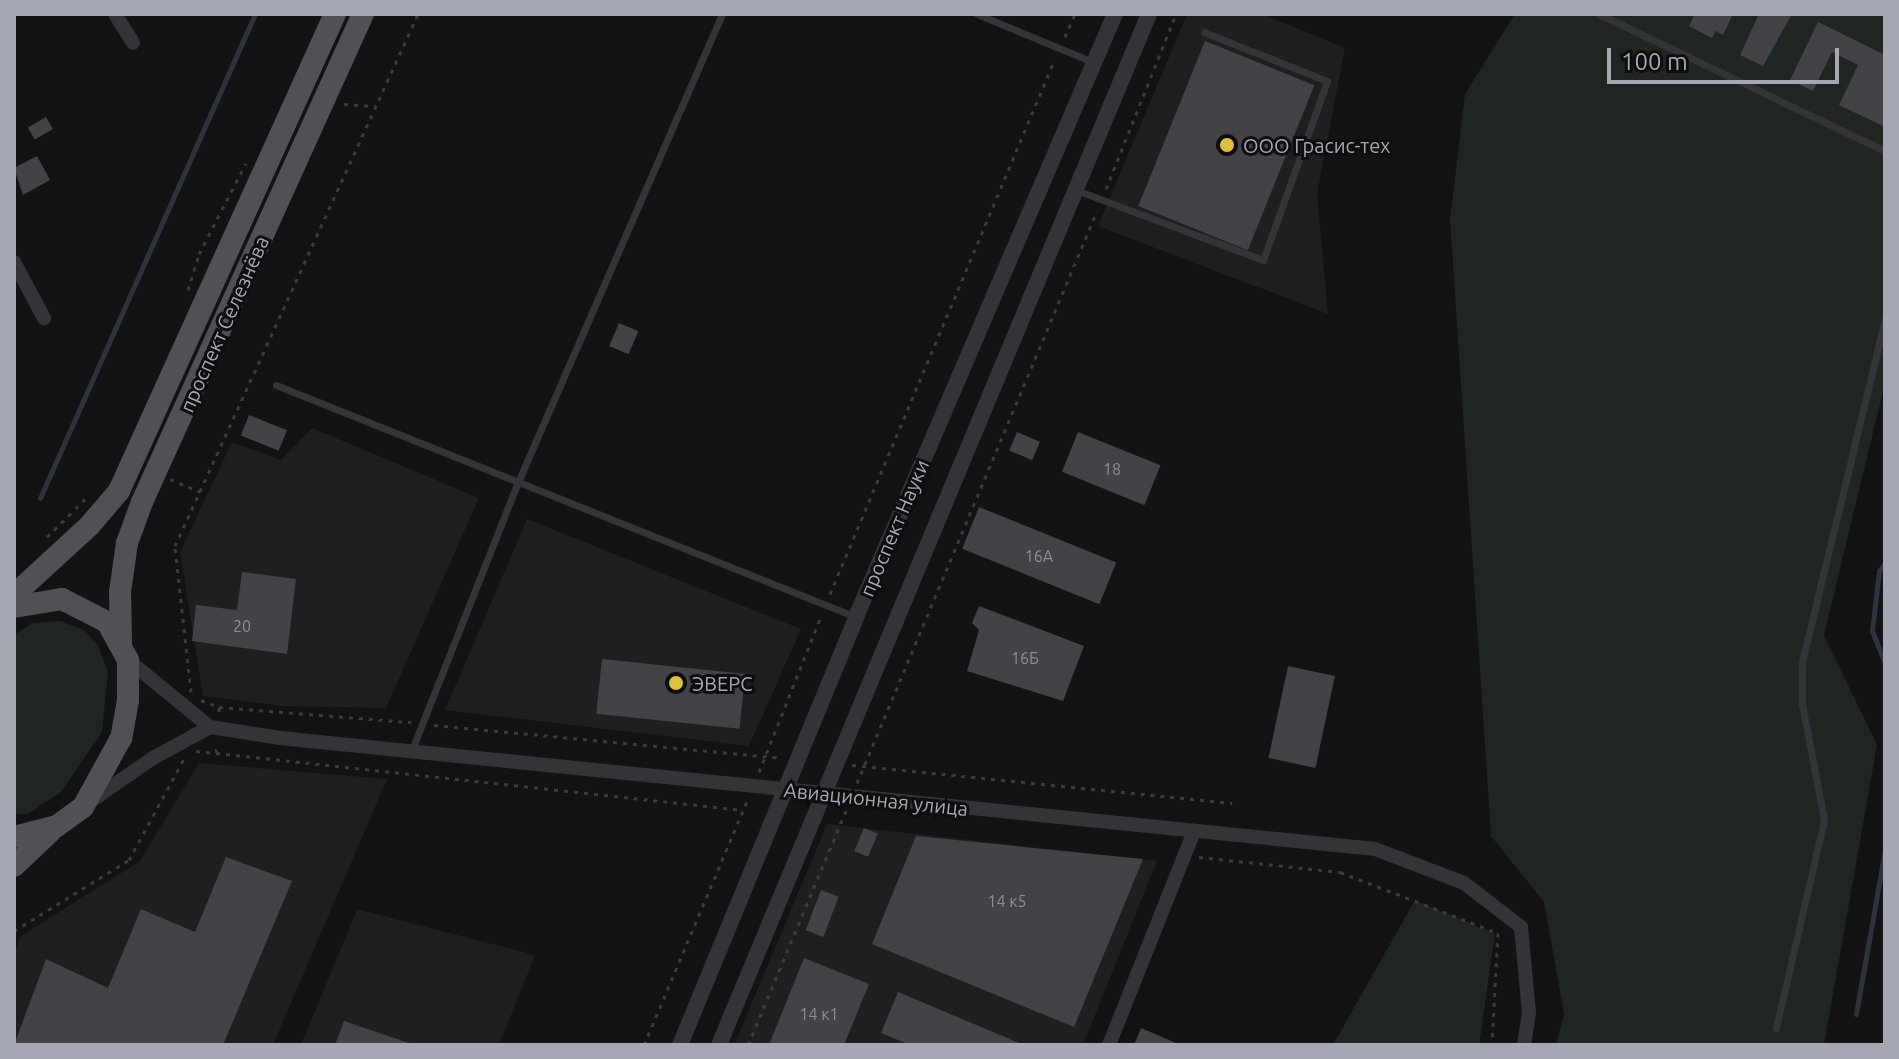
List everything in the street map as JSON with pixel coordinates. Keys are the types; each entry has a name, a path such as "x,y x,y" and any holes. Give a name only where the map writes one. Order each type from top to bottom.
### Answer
{"main road":[{"name":"проспект Селезнёва","path":"14,595 90,525 119,491 335,14"},
{"name":"проспект Селезнёва","path":"83,807 121,738 125,651 120,592 127,543 142,502 363,14"},
{"path":"14,607 62,599 89,609 125,651"},
{"path":"14,866 57,826 83,807"},
{"path":"14,837 57,826"}],"street":[{"path":"115,14 133,43"},
{"name":"проспект Науки","path":"680,1045 856,617 1115,14"},
{"name":"проспект Науки","path":"719,1045 1149,14"},
{"path":"14,262 44,318"},
{"path":"83,807 153,758 214,728 125,651"},
{"name":"Авиационная улица","path":"214,728 411,752 1375,849 1464,883 1521,927 1529,1013 1524,1045"},
{"path":"1109,1045 1194,831"}],"lane":[{"path":"411,752 518,482 722,14"},
{"path":"977,14 1094,63"},
{"path":"1599,14 1885,151"},
{"path":"1076,190 1263,260 1327,81 1204,32"},
{"path":"1776,1028 1824,820 1802,704 1802,662 1885,318"},
{"path":"276,385 856,617"}],"path":[{"path":"418,14 175,546 191,697 219,707 423,723 798,760"},
{"path":"644,1045 1075,14"},
{"path":"748,1045 1176,14"},
{"path":"186,296 199,254 252,152"},
{"path":"45,539 97,485"},
{"path":"216,753 214,728 219,707"},
{"path":"14,931 129,860 188,751 743,810"},
{"path":"837,763 1232,803"},
{"path":"1185,855 1340,872 1498,933 1492,1045"}],"shaded area":[{"name":"ООО Грасис-тех","path":"1187,14 1263,14 1345,48 1317,194 1328,314 1098,226"},
{"path":"1515,14 1885,14 1885,383 1824,635 1877,745 1824,1045 1556,1045 1564,1014 1544,902 1491,836 1450,219 1465,94"},
{"path":"312,428 479,498 386,708 282,706 203,696 180,552 232,442 281,460"},
{"path":"527,519 801,629 749,746 445,710"},
{"path":"60,621 84,630 98,645 108,672 102,732 61,792 28,814 14,814 14,635 33,623"},
{"path":"199,763 387,779 273,1045 14,1045 14,953 21,936 140,861"},
{"path":"827,824 1157,861 1083,1045 734,1045"},
{"path":"1415,900 1495,934 1479,1045 1333,1045"},
{"path":"357,909 535,955 499,1045 301,1045"}],"building":[{"path":"1695,14 1733,14 1723,35 1715,31 1712,38 1689,26"},
{"path":"1759,14 1792,14 1763,66 1740,55"},
{"path":"1818,22 1885,55 1885,127 1839,105 1858,65 1832,52 1813,91 1790,80"},
{"name":"ООО Грасис-тех","path":"1205,41 1314,85 1248,250 1138,206"},
{"path":"46,117 53,129 35,140 28,128"},
{"path":"37,156 50,180 23,195 14,168"},
{"path":"619,323 638,331 629,354 609,346"},
{"path":"249,415 287,430 279,451 241,435"},
{"path":"1017,432 1040,442 1032,460 1009,450"},
{"path":"1078,432 1161,465 1144,505 1062,472"},
{"path":"979,507 1116,562 1099,604 962,549"},
{"path":"242,572 296,579 287,654 192,641 196,605 237,610"},
{"path":"979,606 1084,646 1063,701 967,671 979,630 972,623"},
{"path":"602,659 745,674 739,729 596,714"},
{"path":"1288,666 1335,676 1315,768 1268,758"},
{"path":"864,828 878,834 868,857 854,851"},
{"path":"916,836 1143,859 1074,1027 872,944"},
{"path":"226,857 292,881 223,1045 14,1045 46,959 108,988 141,909 195,932"},
{"path":"821,890 839,897 823,937 806,930"},
{"path":"804,958 869,984 844,1045 769,1045"},
{"path":"898,992 1024,1045 910,1045 881,1033"},
{"path":"344,1021 409,1043 409,1045 335,1045"},
{"path":"1141,1028 1181,1045 1134,1045"}],"waterway":[{"path":"40,498 255,14"},
{"path":"1885,563 1879,571 1872,631 1885,663"},
{"path":"1856,1014 1885,849"}],"place":[{"name":"ООО Грасис-тех","path":"1227,145"},
{"name":"ЭВЕРС","path":"676,683"}]}
